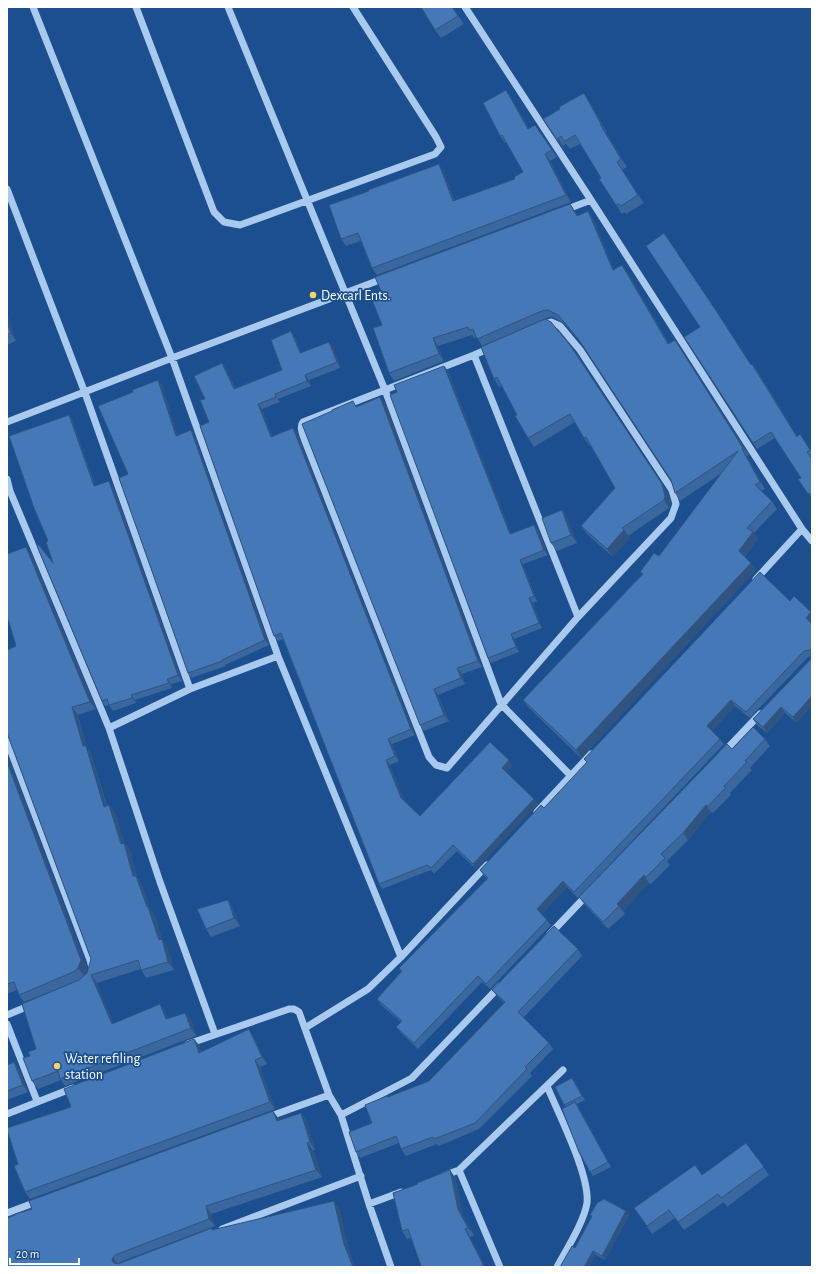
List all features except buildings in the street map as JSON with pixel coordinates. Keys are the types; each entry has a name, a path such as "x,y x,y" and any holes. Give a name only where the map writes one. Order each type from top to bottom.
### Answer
{"street":[{"path":"33,7 172,358 278,656 401,956"},
{"path":"136,7 214,212 224,222 240,225 435,154 441,147 432,130 353,7"},
{"path":"228,7 385,390 501,704 571,776"},
{"path":"465,7 802,529 812,541"},
{"path":"7,189 85,393 190,689"},
{"path":"561,212 591,200"},
{"path":"7,422 389,276"},
{"path":"551,322 560,326 580,350 672,490 676,504 671,518 578,617 447,768 436,765 429,757 305,441 301,427 303,422 474,355 551,322"},
{"path":"474,355 578,617"},
{"path":"7,479 9,492 109,728 153,861 215,1034"},
{"path":"748,587 802,529"},
{"path":"109,728 190,689 278,656"},
{"path":"719,757 763,711"},
{"path":"7,741 90,960 92,968 88,979"},
{"path":"533,817 598,747"},
{"path":"305,1028 368,989 494,858"},
{"path":"544,941 593,889"},
{"path":"341,1115 412,1078 505,981"},
{"path":"7,1015 41,1000"},
{"path":"178,1048 215,1034 294,1009 299,1012 329,1095 341,1115 361,1176 368,1204 391,1267"},
{"path":"7,1024 37,1102"},
{"path":"438,1178 459,1170 564,1070"},
{"path":"7,1114 81,1085"},
{"path":"547,1086 580,1164 587,1192 586,1204 582,1219 557,1267"},
{"path":"262,1120 329,1095"},
{"path":"459,1170 500,1267"},
{"path":"211,1233 361,1176"},
{"path":"368,1204 410,1188"},
{"path":"7,1213 44,1199"}],"place":[{"name":"Dexcarl Ents.","path":"313,295"},
{"name":"Water refiling station","path":"57,1066"}]}
